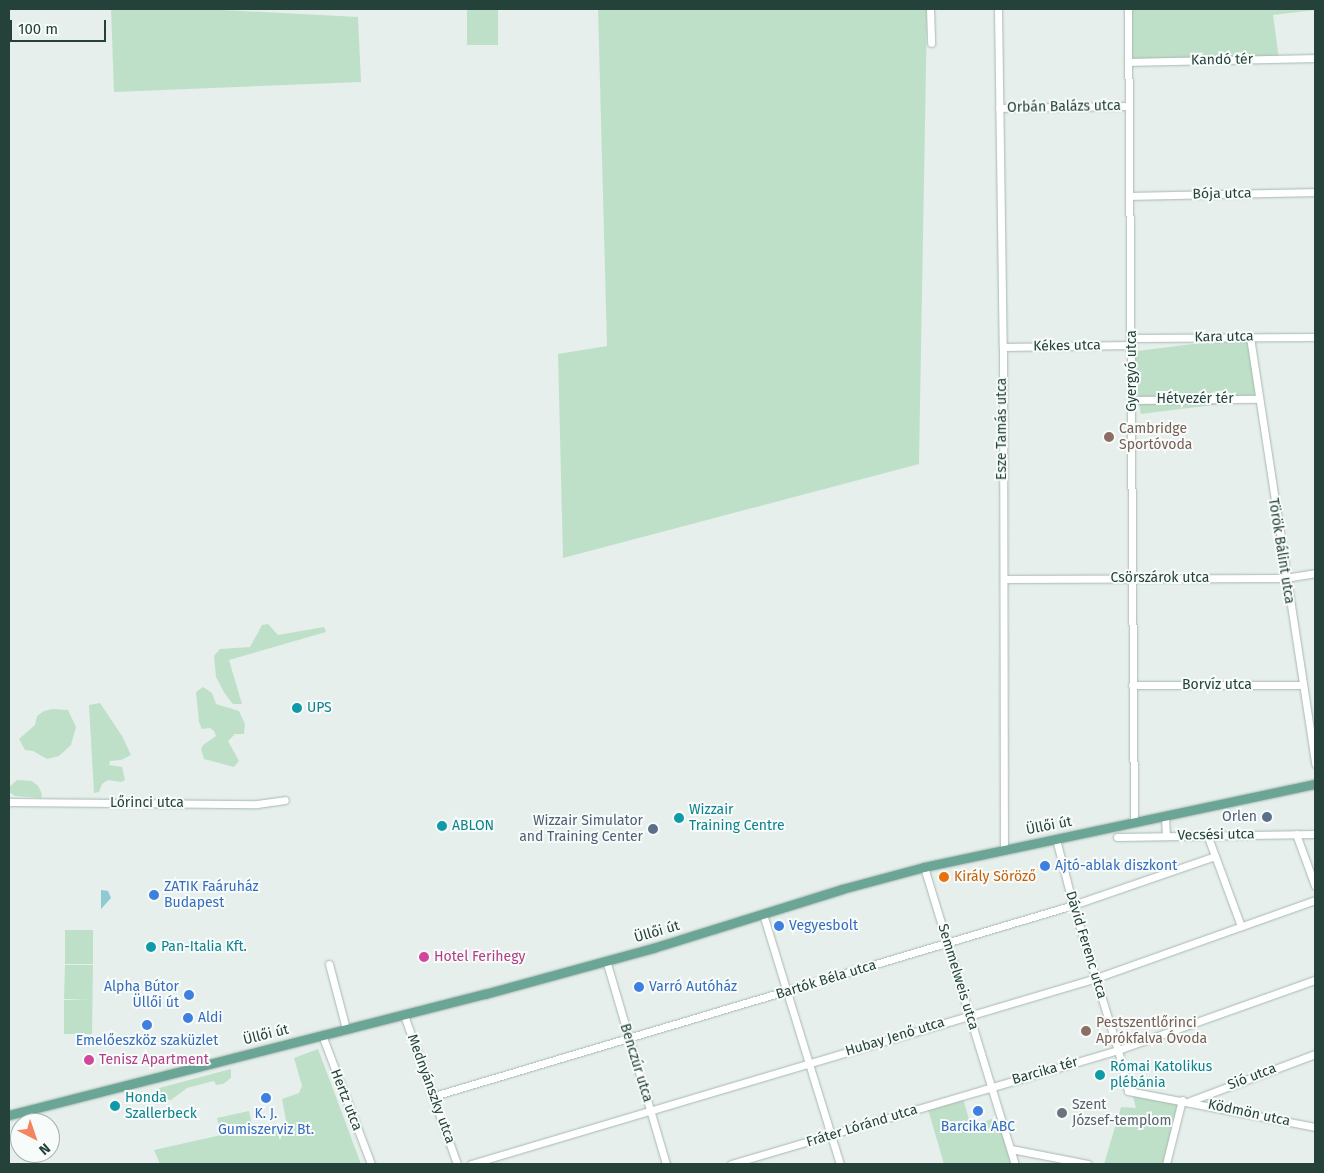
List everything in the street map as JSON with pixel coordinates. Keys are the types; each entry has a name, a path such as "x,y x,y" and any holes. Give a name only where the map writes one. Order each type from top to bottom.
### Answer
{"main road":[{"name":"Üllői út","path":"9,1115 404,1015 606,960 924,867 1315,784"}],"street":[{"path":"930,9 931,43"},
{"name":"Esze Tamás utca","path":"998,9 1003,347 1001,394 1004,579 1004,849"},
{"name":"Gyergyó utca","path":"1128,9 1132,342 1134,823"},
{"name":"Kandó tér","path":"1128,62 1315,58"},
{"name":"Orbán Balázs utca","path":"999,108 1128,106"},
{"name":"Bója utca","path":"1130,196 1315,192"},
{"name":"Kara utca","path":"1132,342 1315,336"},
{"name":"Török Bálint utca","path":"1250,337 1285,578 1315,764"},
{"name":"Kékes utca","path":"1003,347 1132,342"},
{"name":"Hétvezér tér","path":"1132,400 1258,399"},
{"name":"Csörszárok utca","path":"1004,579 1285,578 1315,573"},
{"name":"Borvíz utca","path":"1132,685 1302,685"},
{"name":"Lőrinci utca","path":"9,802 257,804 285,800"},
{"path":"1165,817 1166,836"},
{"path":"1296,834 1315,886"},
{"name":"Vecsési utca","path":"1117,837 1315,834"},
{"path":"1208,836 1241,926"},
{"name":"Dávid Ferenc utca","path":"1056,839 1073,905 1118,1050"},
{"name":"Bartók Béla utca","path":"434,1096 948,944 1073,905 1215,856"},
{"name":"Semmelweis utca","path":"924,867 992,1086"},
{"name":"Hubay Jenő utca","path":"471,1164 1096,978 1315,900"},
{"path":"763,914 840,1164"},
{"name":"Benczúr utca","path":"606,960 666,1164"},
{"path":"329,964 346,1029"},
{"path":"1166,1164 1186,1100 1128,1091 1118,1050 1315,980"},
{"name":"Mednyánszky utca","path":"404,1015 457,1164"},
{"name":"Hertz utca","path":"322,1035 371,1164"},
{"name":"Barcika tér","path":"992,1086 1118,1050"},
{"name":"Sió utca","path":"1186,1100 1315,1054"},
{"path":"992,1086 1016,1164"},
{"name":"Fráter Lóránd utca","path":"731,1164 752,1161 992,1086"},
{"name":"Ködmön utca","path":"1186,1100 1315,1127"},
{"path":"1011,1149 1088,1164"}],"green space":[{"path":"111,9 204,9 358,17 361,82 114,92"},
{"path":"467,9 498,9 498,45 467,45"},
{"path":"598,9 927,9 919,464 563,558 558,354 607,346"},
{"path":"1128,9 1315,10 1273,15 1279,59 1128,62"},
{"path":"1250,337 1258,400 1141,414 1133,351"},
{"path":"268,624 278,635 324,627 326,632 229,660 242,704 233,704 216,677 214,656 220,649 250,647 262,625"},
{"path":"203,687 212,693 216,704 239,711 245,724 244,734 235,734 228,741 239,761 234,767 204,759 201,749 203,745 216,736 210,728 202,729 199,722 196,692"},
{"path":"100,703 122,736 131,755 121,760 110,761 109,765 122,767 125,780 121,782 108,780 102,784 99,792 94,793 89,705"},
{"path":"53,709 68,710 76,727 71,745 59,756 47,759 33,751 25,750 19,739 35,725 37,716 44,711"},
{"path":"17,780 32,781 38,786 42,794 41,798 15,796 9,792 9,787"},
{"path":"65,930 93,930 93,964 65,964"},
{"path":"65,965 93,965 92,1034 64,1034 64,1000 90,999 64,999"},
{"path":"318,1049 361,1164 160,1164 154,1150 221,1135 217,1118 249,1111 254,1134 287,1126 282,1099 299,1093 302,1086 294,1058"},
{"path":"200,1054 200,1059 178,1064 177,1060"},
{"path":"231,1069 231,1078 223,1084 216,1085 214,1081 187,1088 171,1100 167,1100 159,1093 159,1088"},
{"path":"1132,1093 1182,1100 1166,1164 1104,1164 1121,1107 1136,1108"},
{"path":"962,1095 971,1126 1001,1116 1015,1164 944,1164 927,1106"}],"water":[{"path":"101,890 108,891 111,898 101,909"}],"place":[{"name":"Cambridge Sportóvoda","path":"1109,437"},
{"name":"UPS","path":"297,708"},
{"name":"Orlen","path":"1267,817"},
{"name":"Wizzair Training Centre","path":"679,818"},
{"name":"ABLON","path":"442,826"},
{"name":"Wizzair Simulator and Training Center","path":"653,829"},
{"name":"Ajtó-ablak diszkont","path":"1045,866"},
{"name":"Király Söröző","path":"944,877"},
{"name":"ZATIK Faáruház Budapest","path":"154,895"},
{"name":"Vegyesbolt","path":"779,926"},
{"name":"Pan-Italia Kft.","path":"151,947"},
{"name":"Hotel Ferihegy","path":"424,957"},
{"name":"Varró Autóház","path":"639,987"},
{"name":"Alpha Bútor Üllői út","path":"189,995"},
{"name":"Aldi","path":"188,1018"},
{"name":"Emelőeszköz szaküzlet","path":"147,1025"},
{"name":"Pestszentlőrinci Aprókfalva Óvoda","path":"1086,1031"},
{"name":"Tenisz Apartment","path":"89,1060"},
{"name":"Római Katolikus plébánia","path":"1100,1075"},
{"name":"K. J. Gumiszerviz Bt.","path":"266,1098"},
{"name":"Honda Szallerbeck","path":"115,1106"},
{"name":"Barcika ABC","path":"978,1111"},
{"name":"Szent József-templom","path":"1062,1113"}]}
